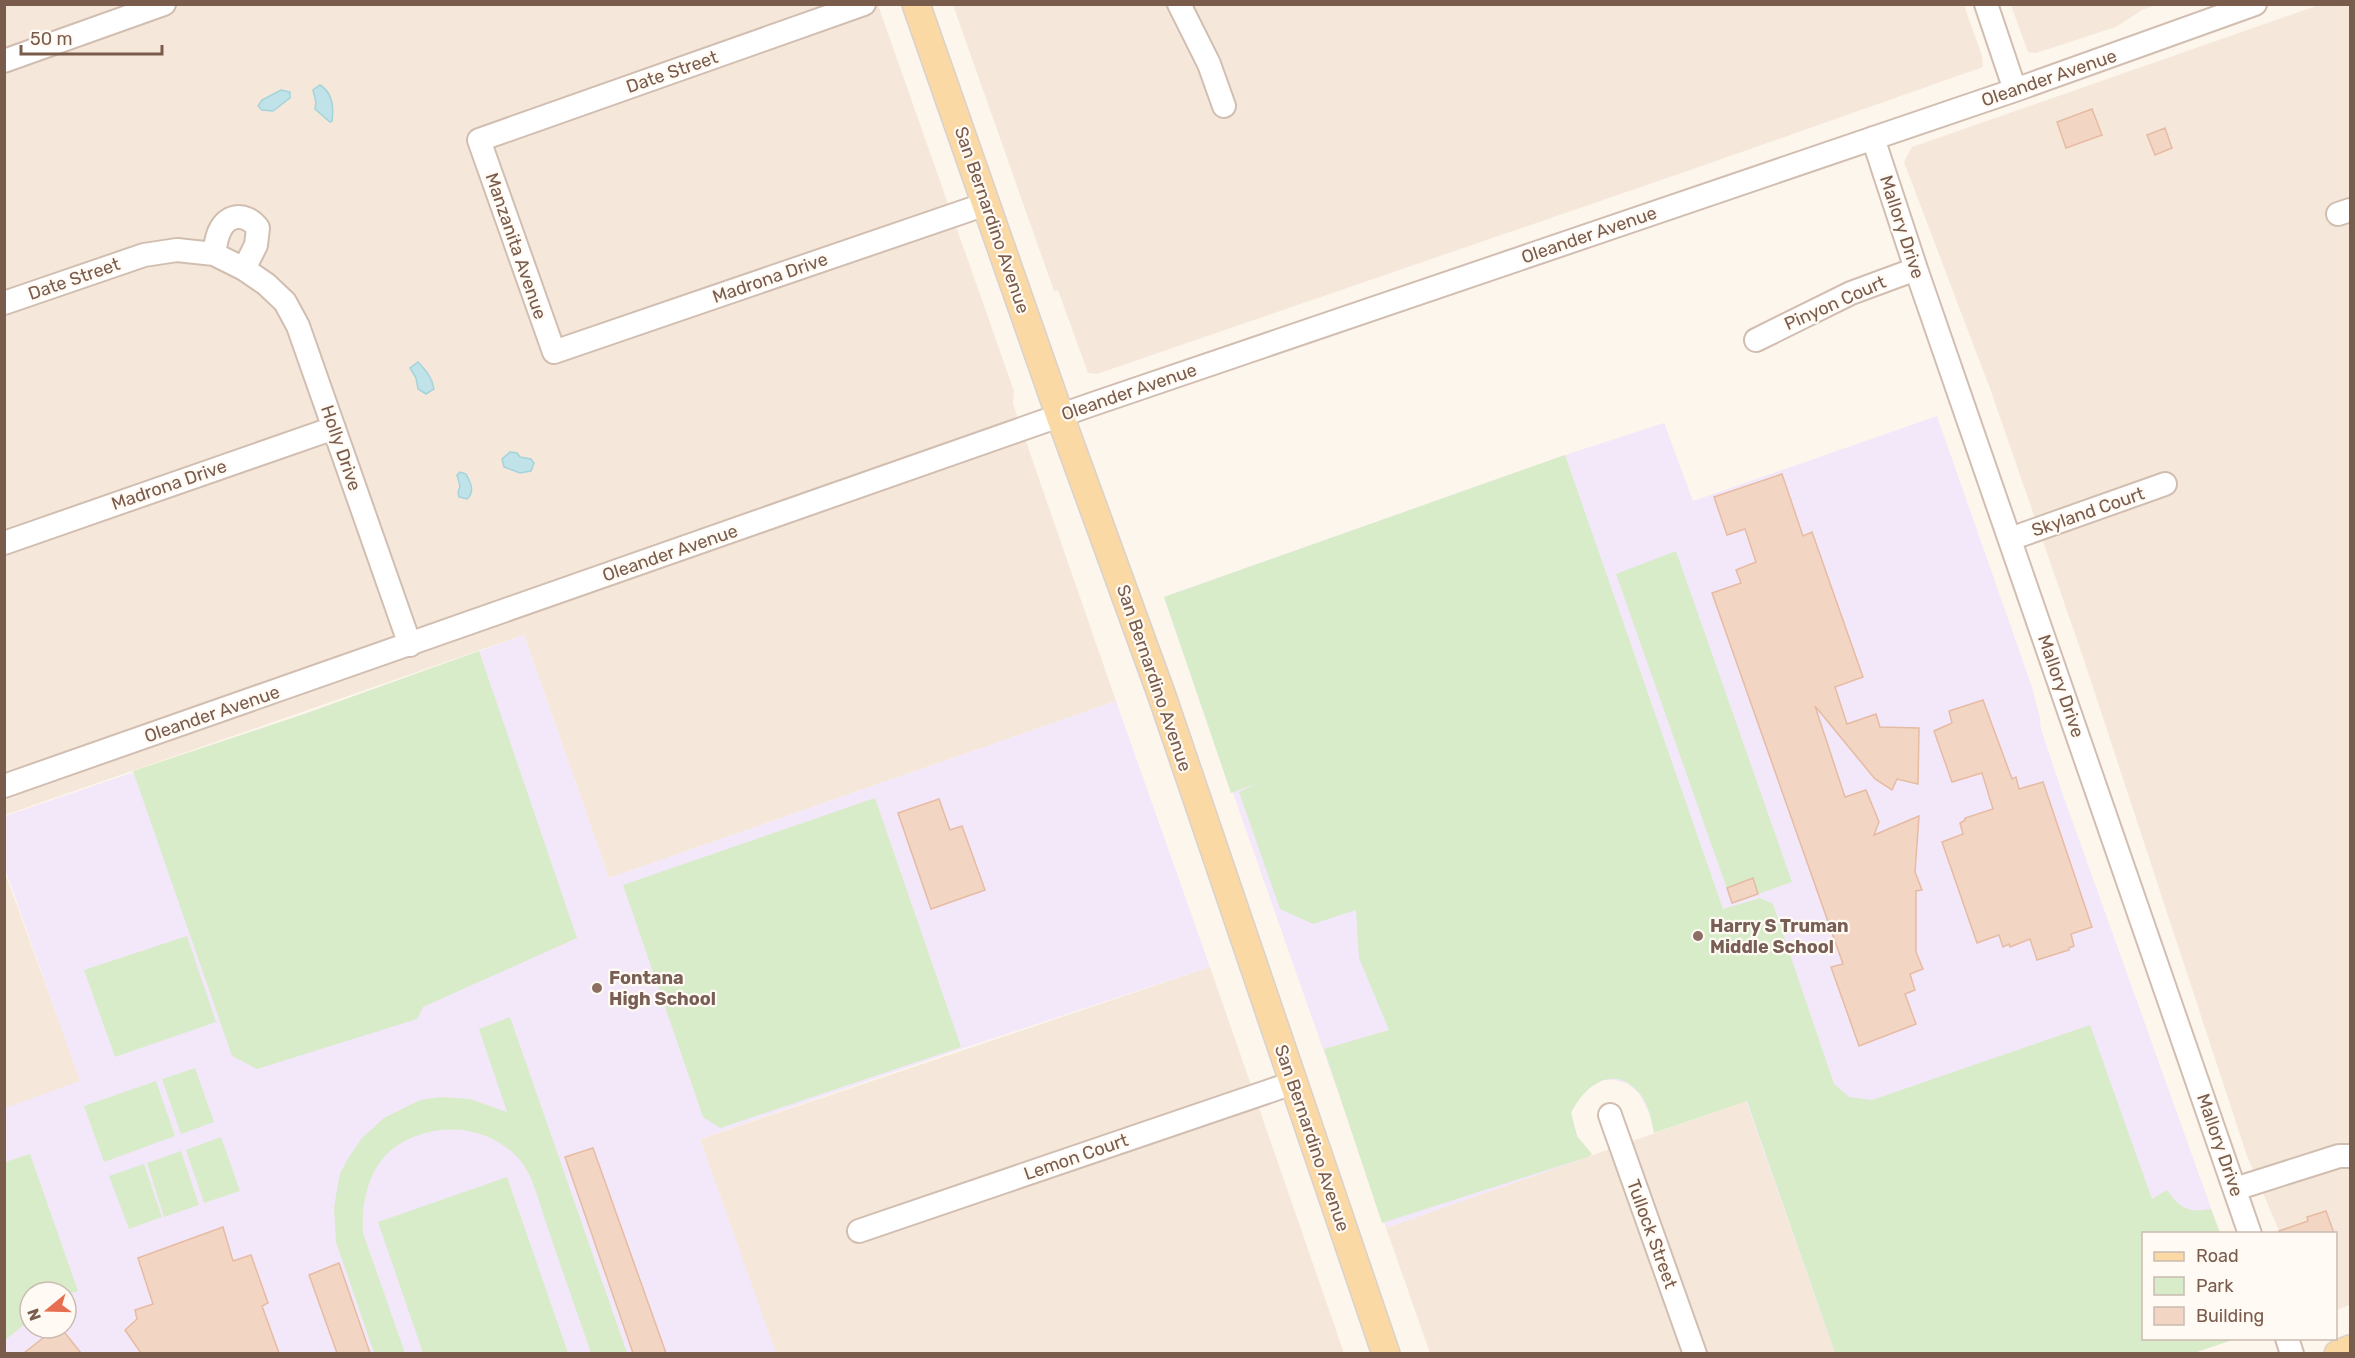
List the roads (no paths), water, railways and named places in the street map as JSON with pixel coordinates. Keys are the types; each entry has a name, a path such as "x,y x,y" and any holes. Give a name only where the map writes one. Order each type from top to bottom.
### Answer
{"main road":[{"name":"San Bernardino Avenue","path":"916,4 1060,416 1162,696 1386,1353"},
{"path":"2338,1353 2350,1349"}],"street":[{"path":"4,61 164,4"},
{"name":"Date Street","path":"479,140 864,4"},
{"path":"1179,4 1209,64 1224,106"},
{"path":"1986,4 2015,90"},
{"name":"Oleander Avenue","path":"4,786 1060,416 2015,90 2255,4"},
{"name":"Mallory Drive","path":"1872,138 2250,1232"},
{"name":"Manzanita Avenue","path":"479,140 554,352"},
{"name":"Madrona Drive","path":"554,352 986,204"},
{"path":"214,254 218,235 230,218 242,216 252,219 258,228 256,245 244,269"},
{"name":"Holly Drive","path":"144,255 177,250 214,254 244,269 266,284 285,302 298,326 410,645"},
{"name":"Date Street","path":"4,303 144,255"},
{"name":"Pinyon Court","path":"1756,340 1851,293 1916,269"},
{"name":"Madrona Drive","path":"4,543 334,428"},
{"name":"Skyland Court","path":"2010,539 2165,484"},
{"name":"Lemon Court","path":"859,1231 1293,1083"},
{"name":"Tullock Street","path":"1610,1115 1695,1353"},
{"path":"2235,1189 2339,1156 2350,1156"}],"water":[{"path":"320,85 328,92 332,101 333,116 330,122 315,109 313,90"},
{"path":"281,90 290,92 290,98 273,111 262,110 258,106 262,100"},
{"path":"418,362 428,374 434,389 426,394 418,389 416,378 410,368"},
{"path":"510,452 531,459 534,463 531,471 520,473 504,467 502,459"},
{"path":"460,472 466,474 471,484 472,490 467,499 459,497 460,486 457,475"}],"place":[{"name":"Harry S Truman Middle School","path":"1698,936"},
{"name":"Fontana High School","path":"597,988"}]}
